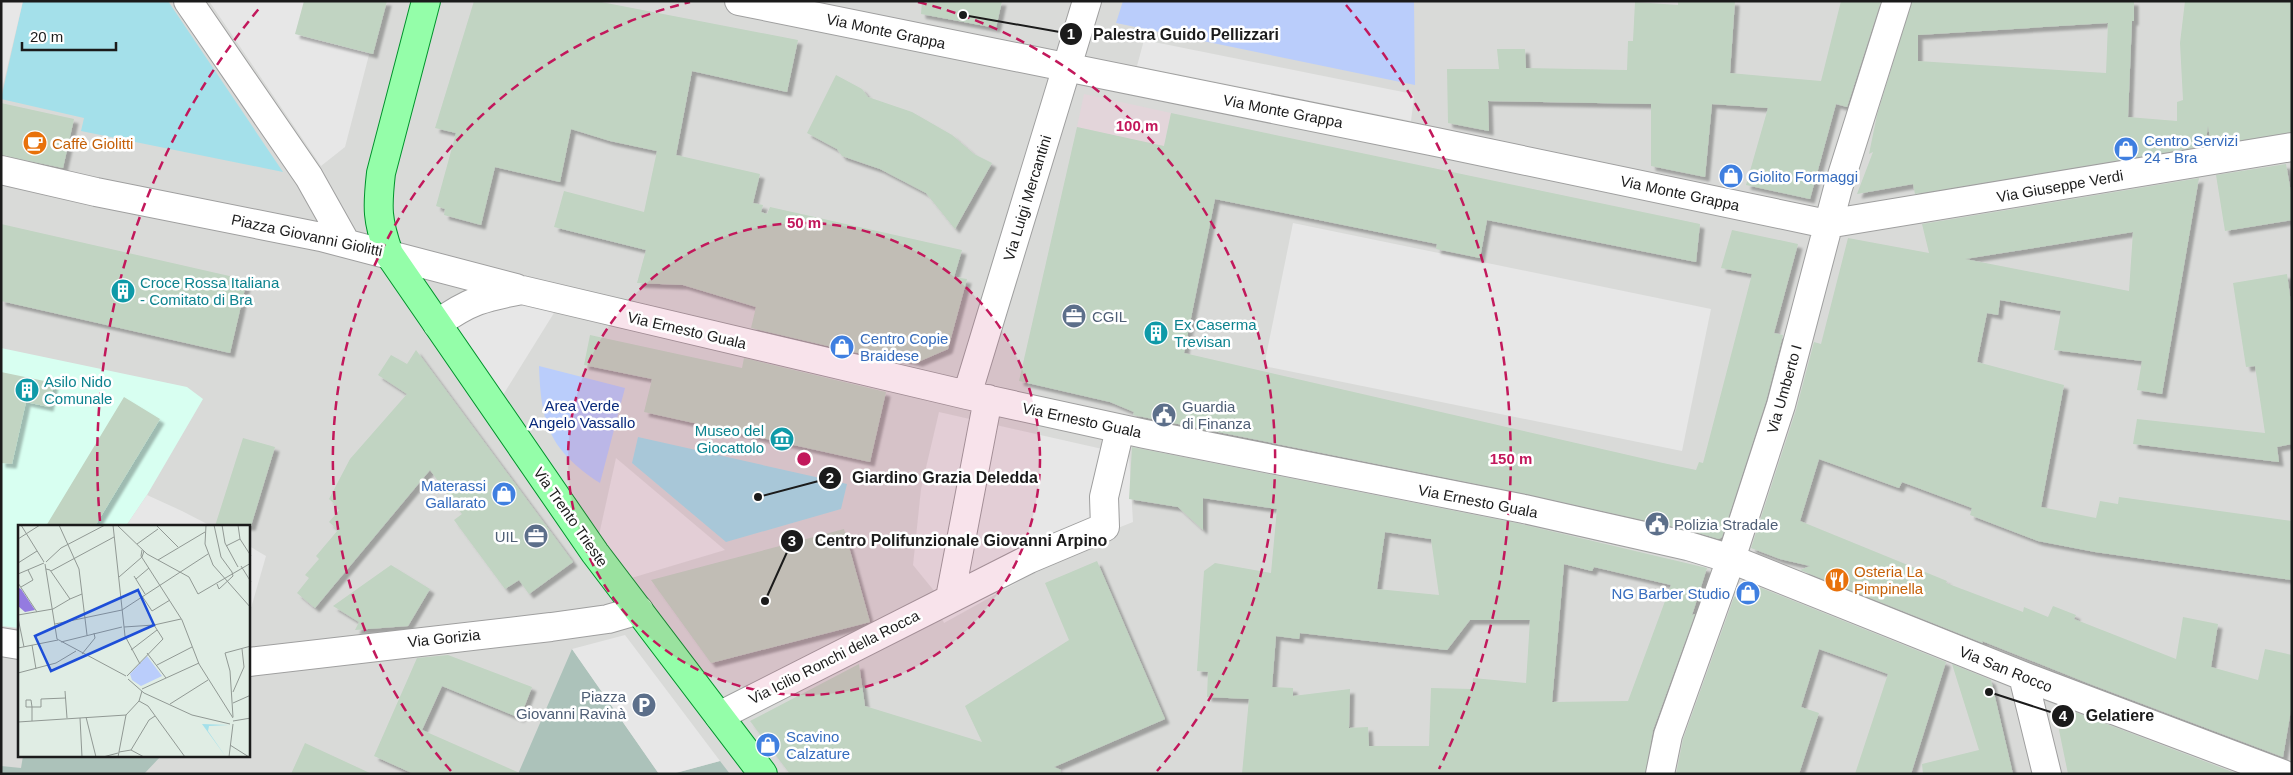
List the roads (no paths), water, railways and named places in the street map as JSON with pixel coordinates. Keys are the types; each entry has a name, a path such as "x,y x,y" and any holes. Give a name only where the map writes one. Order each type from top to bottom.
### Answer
{"main road":[{"name":"Piazza Giovanni Giolitti","path":"389,254 379,227 378,200 382,173 426,1"},
{"name":"Via Trento Trieste","path":"389,254 595,553 763,774"}],"street":[{"path":"188,1 309,177 346,243"},
{"name":"Via Monte Grappa","path":"738,1 1436,142 1828,224"},
{"name":"Via Luigi Mercantini","path":"950,598 977,397 1066,68 1087,1"},
{"name":"Via Umberto I","path":"1660,774 1668,735 1731,559 1781,406 1828,224 1869,84 1897,1"},
{"name":"Via Giuseppe Verdi","path":"1828,224 2292,147"},
{"name":"Piazza Giovanni Giolitti","path":"1,170 96,192 346,243 389,254"},
{"name":"Via Ernesto Guala","path":"389,254 522,290 977,397 1120,429 1524,509 1688,546 1731,559"},
{"name":"Via Ernesto Guala","path":"437,324 458,309 481,298 522,290"},
{"name":"Via Icilio Ronchi della Rocca","path":"719,716 1029,559 1105,527 1104,497 1120,429"},
{"name":"Via San Rocco","path":"1731,559 2023,676 2283,774"},
{"name":"Via Gorizia","path":"250,662 551,627 608,619 639,610"},
{"path":"1,642 18,644"},
{"path":"2023,676 2047,774"}],"place":[{"name":"Palestra Guido Pellizzari","path":"963,15"},
{"name":"Caffè Giolitti","path":"35,143"},
{"name":"Centro Servizi 24 - Bra","path":"2126,149"},
{"name":"Giolito Formaggi","path":"1731,176"},
{"name":"Croce Rossa Italiana - Comitato di Bra","path":"123,291"},
{"name":"CGIL","path":"1074,316"},
{"name":"Ex Caserma Trevisan","path":"1156,333"},
{"name":"Centro Copie Braidese","path":"842,347"},
{"name":"Asilo Nido Comunale","path":"27,390"},
{"name":"Guardia di Finanza","path":"1164,415"},
{"name":"Museo del Giocattolo","path":"782,439"},
{"name":"Materassi Gallarato","path":"504,494"},
{"name":"Giardino Grazia Deledda","path":"758,497"},
{"name":"Polizia Stradale","path":"1657,524"},
{"name":"UIL","path":"536,536"},
{"name":"Osteria La Pimpinella","path":"1837,580"},
{"name":"NG Barber Studio","path":"1748,593"},
{"name":"Centro Polifunzionale Giovanni Arpino","path":"765,601"},
{"name":"Gelatiere","path":"1989,692"},
{"name":"Piazza Giovanni Ravinà","path":"644,705"},
{"name":"Scavino Calzature","path":"768,745"}],"park label":[{"name":"Area Verde Angelo Vassallo","path":"582,414"}]}
